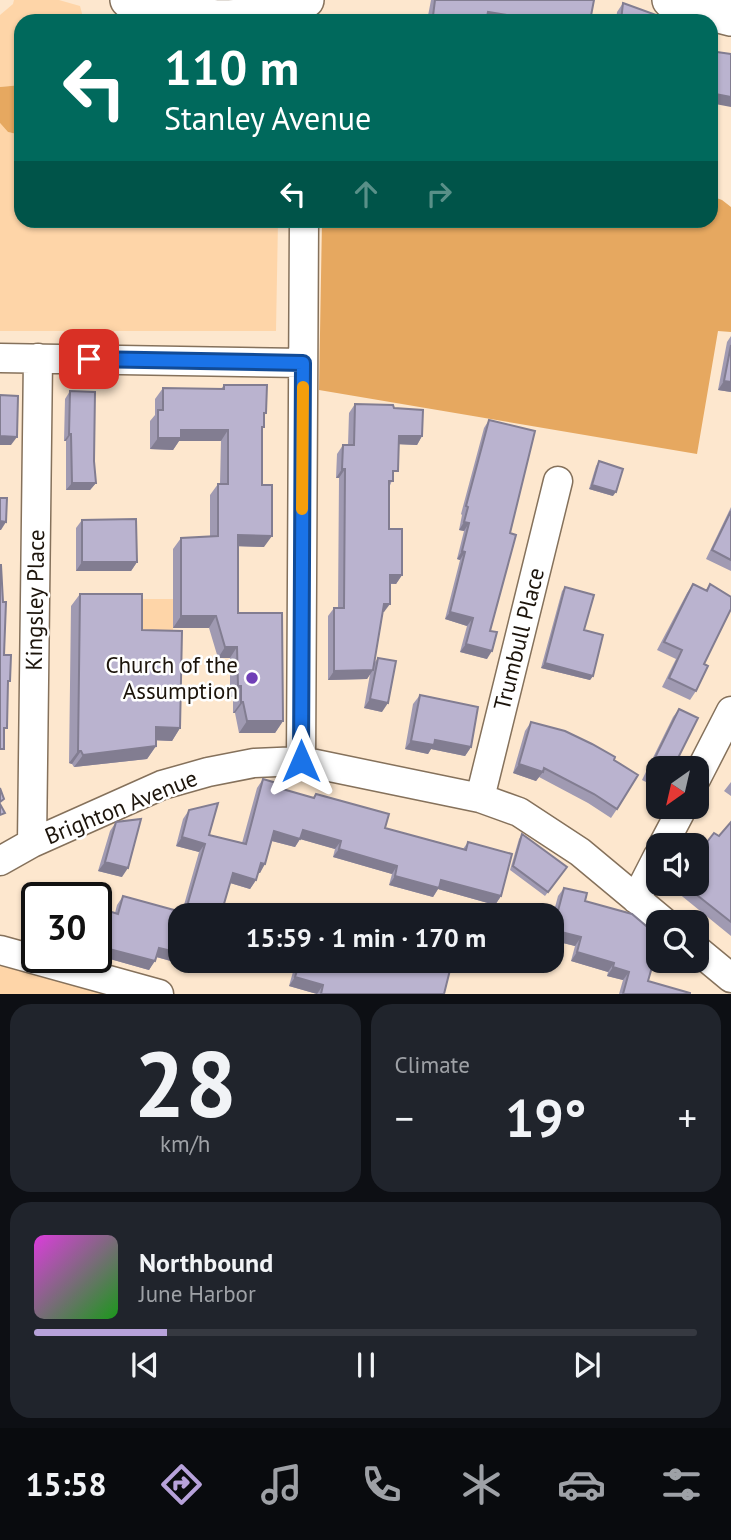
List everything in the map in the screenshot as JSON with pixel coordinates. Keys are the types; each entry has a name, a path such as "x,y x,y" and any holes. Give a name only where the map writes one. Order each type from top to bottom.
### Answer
{"street":[{"path":"128,0 180,14"},
{"path":"267,14 305,0"},
{"path":"670,0 715,14"},
{"path":"301,761 304,228"},
{"path":"0,358 303,363"},
{"name":"Kingsley Place","path":"32,843 38,358"},
{"name":"Trumbull Place","path":"480,798 558,481"},
{"path":"708,756 731,711"},
{"name":"Brighton Avenue","path":"0,861 32,843 162,785 254,763 301,761 480,798 519,812 580,852 649,910"},
{"path":"636,899 646,879"},
{"path":"0,950 159,994"},
{"path":"709,960 731,978"}],"shaded area":[{"path":"14,0 59,0 80,6 82,14 14,14 14,86 0,87 0,15"},
{"path":"14,86 14,133 8,132 0,123 0,87"},
{"path":"0,123 8,132 14,133 14,228 278,228 276,331 0,331"},
{"path":"718,199 731,207 731,332 718,331 697,454 319,390 322,228 718,228"},
{"path":"134,599 173,599 173,643 133,643"},
{"path":"0,961 21,968 21,973 38,973 105,994 0,994"}],"building":[{"path":"435,0 594,0 591,14 433,14"},
{"path":"623,3 653,14 622,14"},
{"path":"718,52 731,54 731,97 718,95"},
{"path":"731,345 731,382 724,381"},
{"path":"224,385 267,385 266,413 262,427 262,485 272,485 272,536 238,535 238,613 282,613 283,721 247,721 241,702 241,686 238,686 237,647 225,647 216,616 181,616 181,538 218,536 218,484 228,484 228,430 181,430 181,438 158,438 158,410 163,410 163,388 224,389"},
{"path":"70,391 95,392 96,483 72,483"},
{"path":"0,395 18,396 17,437 0,436"},
{"path":"355,404 393,405 394,408 423,410 422,436 399,436 398,471 393,471 393,481 389,481 389,529 402,529 402,575 390,575 390,604 384,604 373,670 334,671 334,608 344,608 343,445 354,445"},
{"path":"489,420 535,431 510,533 516,535 490,631 497,632 492,651 466,644 473,618 450,612 465,552 462,551 469,523 464,522 468,507 466,506"},
{"path":"599,461 623,469 616,492 592,485"},
{"path":"0,498 7,498 6,522 0,521"},
{"path":"731,511 731,560 712,550"},
{"path":"136,519 137,562 82,562 82,520"},
{"path":"0,565 3,602 6,602 4,655 11,655 4,749 0,749"},
{"path":"693,584 707,591 710,584 731,597 731,609 704,664 708,666 696,691 669,678 682,650 664,642"},
{"path":"565,587 594,595 584,630 603,635 593,676 545,663"},
{"path":"80,594 142,594 142,630 182,631 180,728 156,727 156,746 83,755 78,751"},
{"path":"378,658 396,661 388,703 370,699"},
{"path":"420,695 478,707 471,747 435,740 434,745 411,741"},
{"path":"679,709 698,718 679,756 656,756"},
{"path":"531,722 565,731 592,744 638,775 617,809 544,768 543,772 519,764"},
{"path":"263,779 280,784 279,788 314,798 316,794 389,814 385,828 466,850 468,842 512,854 501,896 441,880 439,888 395,876 397,866 339,849 341,841 303,830 300,839 274,831 265,864 261,863 256,880 233,873 224,903 188,903 205,844 182,837 189,810 218,803 209,835 246,844"},
{"path":"141,819 128,868 105,862 116,822"},
{"path":"731,822 731,922 698,896 709,896 709,839 714,833 719,836"},
{"path":"522,834 567,867 548,892 513,866"},
{"path":"564,888 587,893 585,901 632,914 646,926 646,973 650,973 648,981 690,994 623,994 629,972 613,967 614,963 577,952 581,937 564,933 564,903 560,903"},
{"path":"123,896 168,908 168,950 159,948 155,961 112,950 112,912 118,914"},
{"path":"296,973 449,973 444,994 321,994 323,985 295,977"}],"slow traffic":[{"path":"302,509 303,387"}],"place":[{"name":"Church of the Assumption","path":"252,678"}],"route":[{"path":"89,359 303,363 301,761"}]}
